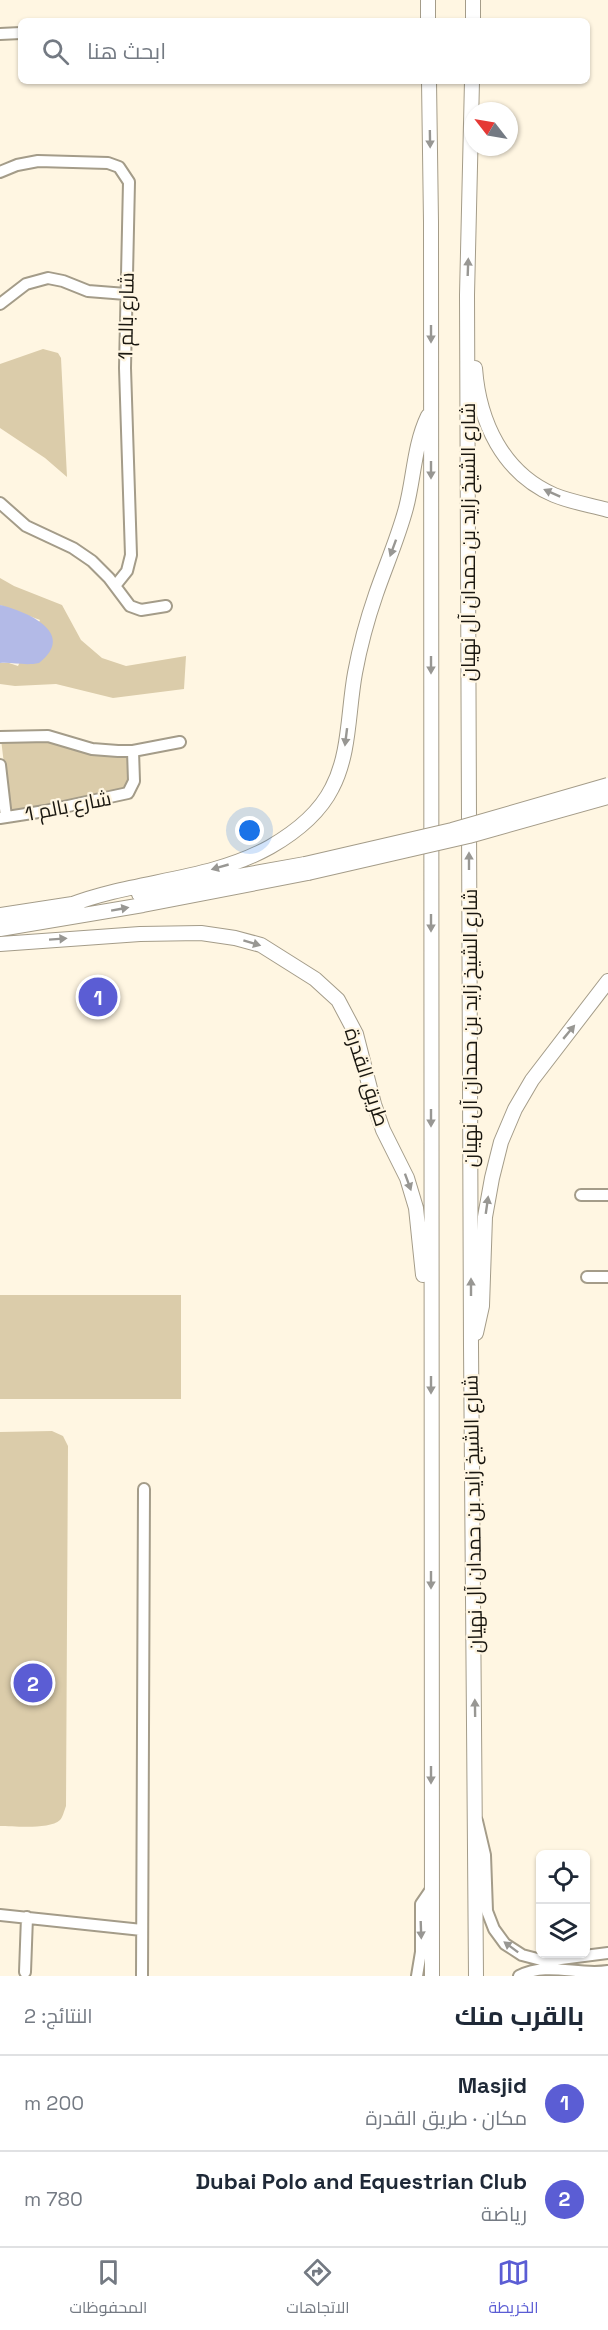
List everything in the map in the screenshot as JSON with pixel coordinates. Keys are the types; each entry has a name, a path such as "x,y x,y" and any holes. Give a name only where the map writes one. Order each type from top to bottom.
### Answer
{"main road":[{"path":"428,0 428,18"},
{"path":"473,0 473,18"},
{"name":"شارع الشيخ زايد بن حمدان آل نهيان","path":"429,84 432,1976"},
{"name":"شارع الشيخ زايد بن حمدان آل نهيان","path":"472,84 467,296 471,1346 477,1976"},
{"path":"467,296 480,403 488,426 503,456 527,479 546,491 608,510"},
{"path":"70,905 105,893 212,870 241,860 284,838 306,822 321,807 341,768 364,633 401,527 411,487 418,442 431,411"},
{"path":"0,915 307,868 452,830 608,785"},
{"path":"0,929 143,905 307,868 480,833 608,797"},
{"name":"طريق القدرة","path":"0,944 140,934 201,933 261,945 323,985 338,1000 356,1034 379,1117 410,1189 418,1218 424,1296 431,1327"},
{"path":"471,1346 482,1306 483,1238 488,1197 501,1142 515,1109 532,1080 608,981"}],"street":[{"path":"0,34 18,33"},
{"name":"شارع بالم 1","path":"0,172 17,165 38,161 108,163 124,171 129,188 126,442 130,560 127,571 115,586"},
{"path":"0,304 27,284 48,278 88,291 126,294"},
{"path":"0,503 34,531 83,554 101,569 126,602 135,609 166,606"},
{"path":"0,737 48,736 92,749 133,751 180,742"},
{"name":"شارع بالم 1","path":"3,818 128,793 134,781 133,751"},
{"path":"0,765 3,818"},
{"path":"581,1195 608,1195"},
{"path":"586,1277 608,1277"},
{"path":"142,1976 144,1489"},
{"path":"476,1818 485,1855 487,1911 501,1939 516,1951 537,1960 553,1961 608,1953"},
{"path":"417,1976 421,1952 421,1904 432,1888"},
{"path":"0,1915 142,1930"},
{"path":"25,1972 27,1917"},
{"path":"519,1976 546,1968 586,1973 608,1971"}],"shaded area":[{"path":"43,349 58,353 61,358 67,477 45,458 0,428 0,364"},
{"path":"0,578 62,605 81,640 102,658 126,666 186,656 184,689 113,698 56,684 15,686 0,684 0,663 18,666 40,620 0,605"},
{"path":"30,737 130,752 132,781 126,792 10,815 1,739"},
{"path":"0,1295 181,1295 181,1399 0,1399"},
{"path":"52,1431 63,1436 68,1446 66,1806 61,1819 55,1823 22,1827 0,1826 0,1432"}],"water":[{"path":"0,605 34,618 51,633 53,642 50,652 39,663 0,663"}],"place":[{"name":"Masjid","path":"98,997"},
{"name":"Dubai Polo and Equestrian Club","path":"33,1683"}]}
